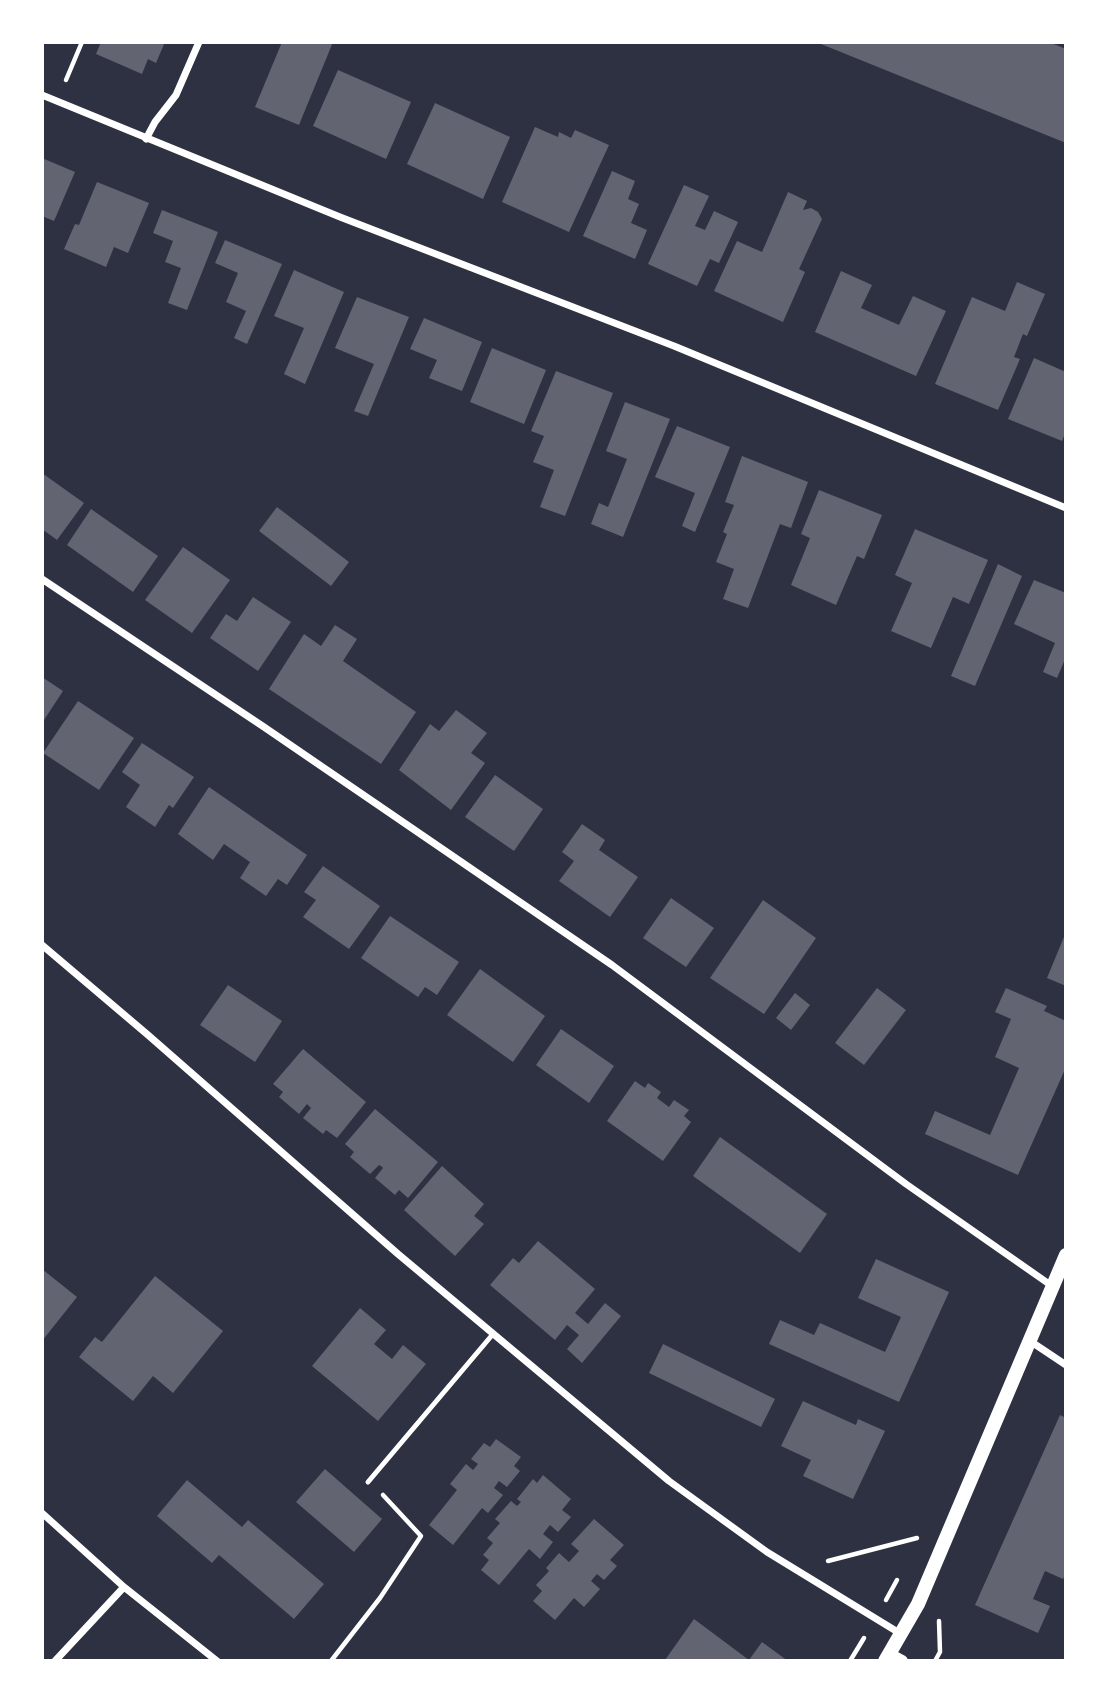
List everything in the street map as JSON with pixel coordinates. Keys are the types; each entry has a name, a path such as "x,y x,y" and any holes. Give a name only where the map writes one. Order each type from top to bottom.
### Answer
{"main road":[{"path":"892,1658 901,1634 918,1604 1066,1255"}],"street":[{"path":"146,139 155,122 176,95 199,42"},
{"path":"42,94 353,222 674,346 1066,508"},
{"path":"42,579 612,965 906,1184 1052,1286"},
{"path":"42,945 398,1254 669,1481 767,1552 901,1634"},
{"path":"1030,1341 1066,1365"},
{"path":"42,1513 124,1587 217,1661"},
{"path":"55,1661 124,1587"}],"lane":[{"path":"368,1482 493,1334"}],"path":[{"path":"57,101 82,42"},
{"path":"331,1661 380,1598 421,1536 368,1482"},
{"path":"796,1570 920,1537"},
{"path":"935,1661 940,1652 939,1617"}],"building":[{"path":"101,42 165,42 156,63 148,59 142,74 96,54"},
{"path":"282,42 333,42 299,125 255,107"},
{"path":"816,42 1051,43 1066,49 1066,143"},
{"path":"338,70 411,102 386,159 313,126"},
{"path":"435,103 510,137 483,199 407,164"},
{"path":"535,127 558,137 559,132 571,138 575,130 609,145 569,232 502,202"},
{"path":"42,158 75,172 54,221 42,216"},
{"path":"612,171 635,181 628,199 639,204 631,223 647,230 635,259 583,236"},
{"path":"97,182 149,203 128,253 114,247 106,267 64,249 75,224 79,225"},
{"path":"684,185 709,196 695,226 705,230 714,211 738,222 719,263 710,259 697,286 648,264"},
{"path":"788,192 807,201 803,210 811,208 818,212 822,219 799,269 805,272 783,322 714,291 737,241 762,252"},
{"path":"162,210 218,232 187,310 168,303 181,268 165,262 173,241 153,233"},
{"path":"225,240 282,264 247,344 234,338 246,311 226,302 238,273 215,263"},
{"path":"294,270 344,292 305,384 284,374 304,328 274,316"},
{"path":"841,271 872,285 861,308 899,325 913,296 946,311 916,376 815,332"},
{"path":"1017,282 1045,294 1027,336 1023,334 1014,357 1020,359 998,410 935,384 972,297 1005,311"},
{"path":"357,297 409,317 368,416 354,411 374,364 335,348"},
{"path":"424,318 482,342 462,391 429,378 437,360 410,349"},
{"path":"492,348 546,370 524,424 470,402"},
{"path":"1034,358 1066,372 1066,431 1062,441 1008,419"},
{"path":"556,371 613,393 565,516 540,507 554,470 533,462 544,436 531,431"},
{"path":"625,402 670,419 623,537 591,524 599,503 608,507 627,459 606,451"},
{"path":"677,426 730,447 695,532 682,526 695,493 655,477"},
{"path":"742,456 808,482 791,528 780,524 748,608 723,599 734,569 716,562 727,534 723,532 734,505 725,502"},
{"path":"42,473 84,503 57,540 42,529"},
{"path":"819,490 882,515 864,559 857,556 836,605 791,585 810,538 801,534"},
{"path":"277,507 349,562 331,586 259,531"},
{"path":"91,509 158,556 133,592 67,545"},
{"path":"915,529 988,560 969,604 953,597 931,648 891,631 912,583 895,575"},
{"path":"183,547 230,580 192,633 145,600"},
{"path":"998,564 1022,576 975,686 951,676"},
{"path":"1034,580 1066,593 1066,657 1057,678 1043,672 1055,643 1014,624"},
{"path":"253,597 291,622 258,671 210,638 226,614 237,621"},
{"path":"335,625 357,639 343,661 416,712 381,764 269,689 304,634 321,646"},
{"path":"42,677 63,691 42,723"},
{"path":"78,701 134,738 99,790 43,753"},
{"path":"456,710 487,733 471,753 485,763 451,810 399,770 430,724 439,731"},
{"path":"142,743 194,777 173,808 169,805 155,827 126,807 140,785 122,772"},
{"path":"495,775 543,809 514,851 465,817"},
{"path":"209,787 307,855 287,885 278,879 266,896 240,878 250,862 224,844 213,860 178,834"},
{"path":"582,824 605,840 599,850 638,877 610,917 559,881 574,861 562,852"},
{"path":"323,866 380,906 349,949 303,917 316,900 304,892"},
{"path":"671,898 714,928 686,967 643,938"},
{"path":"763,900 816,938 764,1014 710,978"},
{"path":"390,916 459,962 437,995 425,987 418,997 361,958"},
{"path":"1066,932 1066,986 1047,978"},
{"path":"480,969 545,1016 513,1062 447,1015"},
{"path":"228,985 282,1021 255,1062 200,1025"},
{"path":"877,988 906,1010 864,1065 835,1043"},
{"path":"1006,988 1047,1006 1044,1011 1066,1021 1066,1067 1018,1175 925,1134 935,1111 990,1135 1019,1068 995,1057 1011,1019 995,1012"},
{"path":"795,993 810,1005 791,1030 776,1018"},
{"path":"561,1029 614,1066 589,1103 536,1065"},
{"path":"303,1049 366,1102 337,1138 326,1130 323,1134 303,1118 311,1108 307,1104 299,1114 279,1097 283,1092 273,1084"},
{"path":"635,1081 645,1088 648,1083 661,1092 657,1098 669,1107 674,1100 689,1110 684,1116 691,1122 663,1161 607,1121"},
{"path":"375,1109 438,1162 408,1198 399,1190 395,1195 375,1178 383,1168 381,1166 370,1174 350,1157 354,1152 345,1144"},
{"path":"720,1137 827,1214 800,1253 693,1176"},
{"path":"442,1166 484,1204 474,1216 484,1224 455,1256 404,1210"},
{"path":"538,1241 595,1289 575,1313 588,1324 605,1303 621,1316 582,1363 567,1349 579,1335 567,1325 555,1340 490,1285 513,1258 519,1263"},
{"path":"876,1259 949,1292 899,1402 769,1344 780,1320 814,1335 820,1323 885,1352 901,1317 858,1298"},
{"path":"42,1269 77,1297 42,1341"},
{"path":"155,1276 223,1331 173,1393 153,1376 133,1401 79,1357 95,1337 102,1342"},
{"path":"360,1308 386,1330 374,1344 392,1359 403,1345 426,1364 378,1421 312,1366"},
{"path":"663,1344 775,1399 761,1427 649,1373"},
{"path":"803,1401 856,1425 858,1419 885,1431 853,1499 803,1476 811,1460 781,1446"},
{"path":"1060,1415 1066,1418 1066,1573 1063,1579 1045,1571 1033,1599 1050,1606 1038,1633 975,1605"},
{"path":"496,1439 521,1457 514,1466 520,1471 507,1487 499,1481 494,1488 503,1495 488,1513 482,1508 453,1545 429,1525 457,1490 450,1484 466,1464 473,1470 478,1464 471,1459 484,1443 490,1447"},
{"path":"325,1469 382,1519 354,1552 296,1502"},
{"path":"543,1475 571,1499 562,1510 571,1517 558,1532 550,1525 543,1534 553,1542 540,1559 529,1549 499,1585 481,1570 489,1560 483,1555 493,1543 487,1538 500,1523 495,1519 511,1501 517,1506 521,1502 517,1499 533,1479 537,1483"},
{"path":"187,1480 242,1527 248,1520 324,1584 294,1619 219,1555 212,1563 157,1516"},
{"path":"594,1519 624,1545 610,1560 617,1566 604,1580 597,1574 591,1581 600,1589 584,1607 574,1598 555,1620 533,1601 542,1591 536,1585 549,1571 546,1568 559,1553 569,1562 579,1551 571,1544"},
{"path":"694,1619 749,1660 762,1642 788,1661 665,1660"}]}
